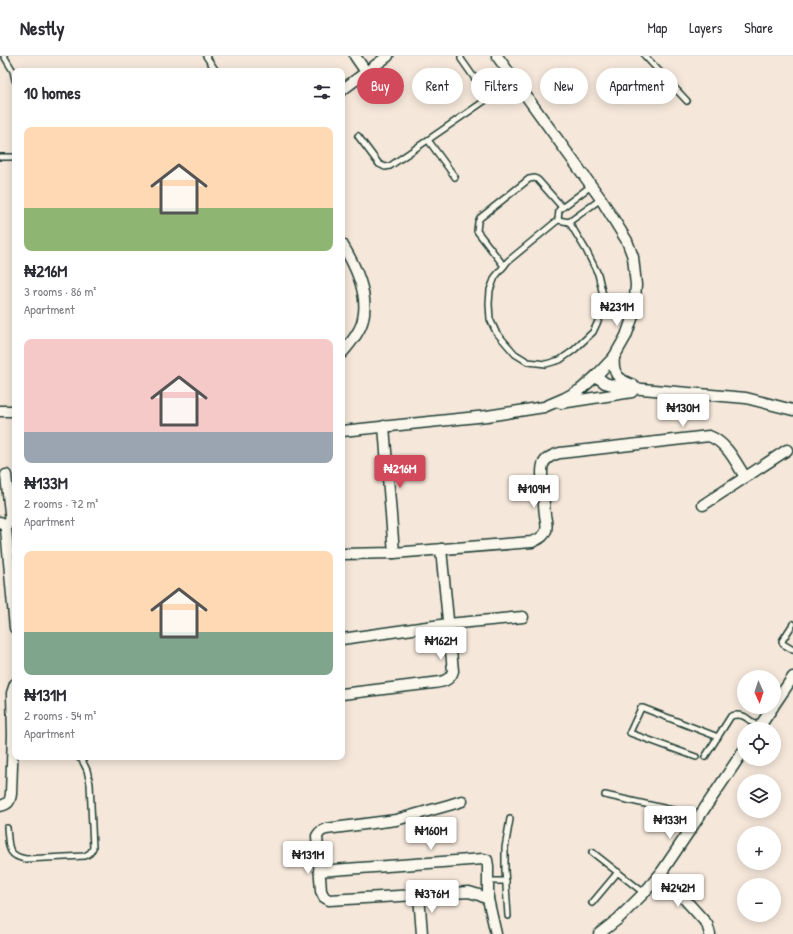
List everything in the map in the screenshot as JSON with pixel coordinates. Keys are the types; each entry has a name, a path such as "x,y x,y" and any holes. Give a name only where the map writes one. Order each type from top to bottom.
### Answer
{"street":[{"path":"355,56 363,68"},
{"path":"372,68 388,56"},
{"path":"497,56 601,198 627,241 633,257 636,285 634,313 626,336 614,357 580,390 544,407"},
{"path":"345,88 357,79"},
{"path":"345,249 358,274 365,306 363,321 357,333 345,349"},
{"path":"614,357 613,363 618,377 624,382 645,390"},
{"path":"596,376 605,383 618,387 746,398 793,410"},
{"path":"345,431 487,416 645,390"},
{"path":"0,411 12,411"},
{"path":"384,426 394,553"},
{"path":"345,554 394,553 532,542 539,540 544,535 546,530 541,470 551,455 560,453 709,436 722,443 729,451 745,477"},
{"path":"703,505 787,450"},
{"path":"7,475 8,522 6,529 12,587"},
{"path":"345,694 446,681 451,676 453,671 441,549"},
{"path":"345,639 448,624 523,617"},
{"path":"781,694 793,677"},
{"path":"0,806 8,804 10,800 13,760"},
{"path":"599,934 618,919 644,893 661,873 737,760"},
{"path":"462,801 396,820 326,829 321,831 317,836 321,891 324,897 328,900 469,892 488,899"},
{"path":"319,871 483,859 488,860 488,899 496,934"},
{"path":"661,873 707,924 710,934"},
{"path":"419,895 422,934"}],"lane":[{"path":"4,56 12,69"},
{"path":"206,56 214,68"},
{"path":"358,136 379,164 385,168 486,100 485,93 461,59 461,56"},
{"path":"645,56 687,101"},
{"path":"428,140 455,177"},
{"path":"0,157 12,157"},
{"path":"504,266 477,231 480,218 530,179 535,178 562,207"},
{"path":"569,222 586,250 598,274 603,295 601,316 593,332 574,350 560,360 546,364 528,362 515,354 496,332 490,320 490,290 495,277 508,261 558,220 559,210 562,207 591,186"},
{"path":"558,220 569,222 601,198"},
{"path":"793,624 782,642 793,650"},
{"path":"696,757 630,733 641,708 718,737"},
{"path":"706,757 731,716 737,714 743,715 750,722"},
{"path":"7,828 11,852 17,857 26,859 85,856 90,853 93,848 90,784 87,770 82,760"},
{"path":"605,795 699,816"},
{"path":"508,916 505,848 510,819"},
{"path":"592,852 644,893"},
{"path":"592,903 618,872"},
{"path":"488,881 506,881"}]}
